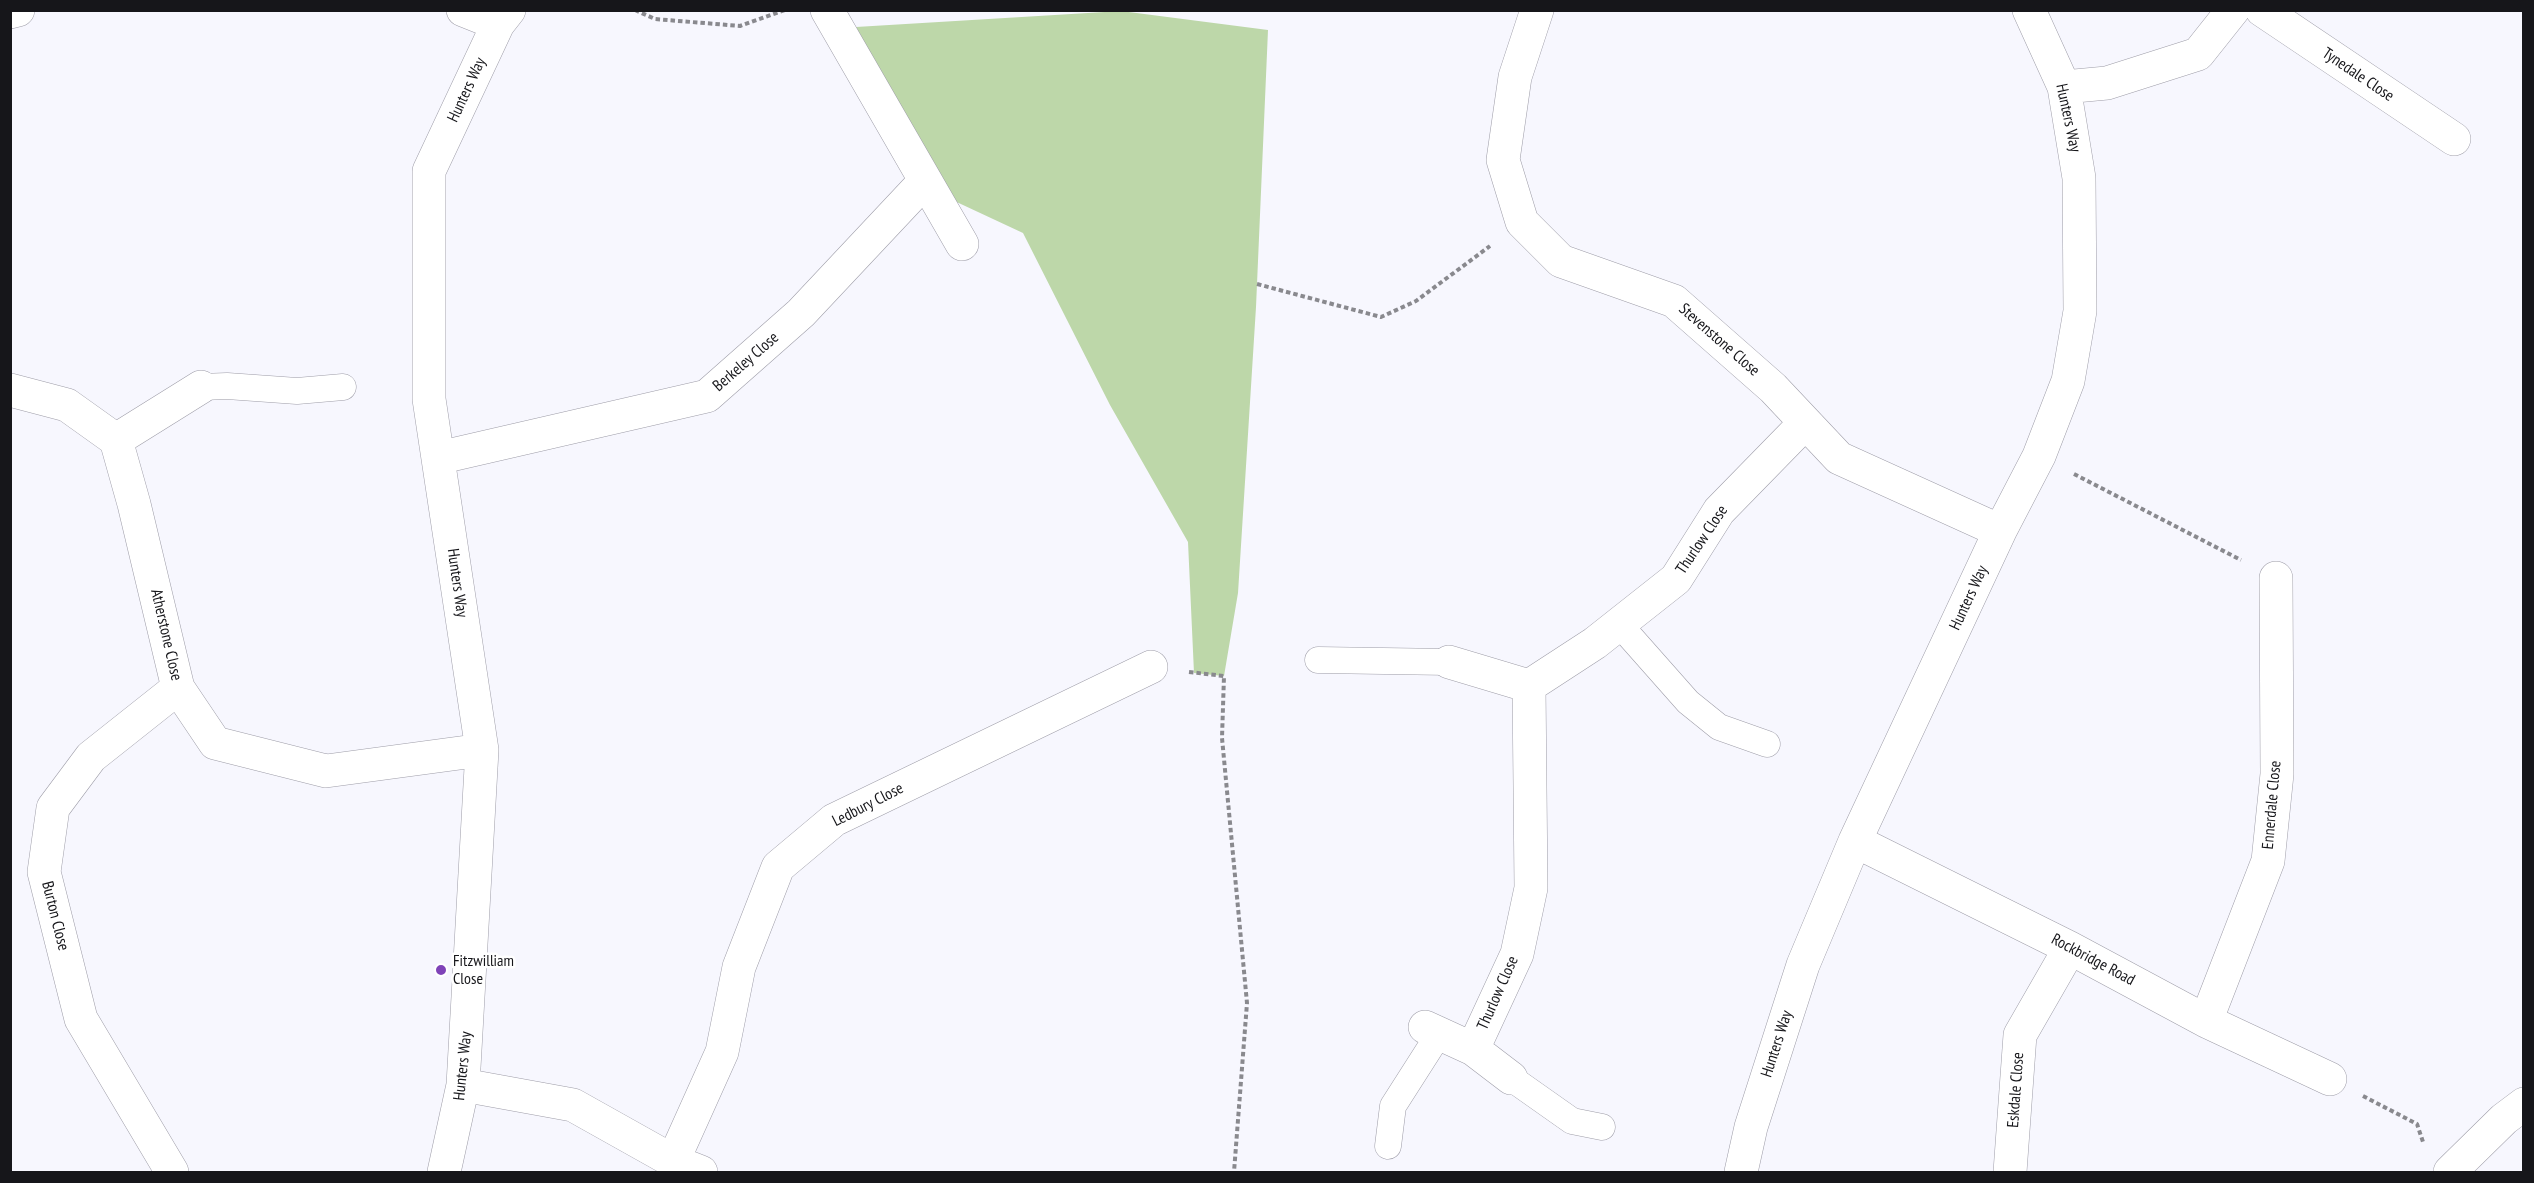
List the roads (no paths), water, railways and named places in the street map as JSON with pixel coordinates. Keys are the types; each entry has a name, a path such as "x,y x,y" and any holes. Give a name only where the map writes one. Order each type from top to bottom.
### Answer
{"street":[{"path":"10,12 18,10"},
{"path":"463,10 503,17"},
{"path":"827,10 962,244"},
{"name":"Stevenstone Close","path":"1538,10 1515,77 1503,160 1522,222 1561,261 1674,301 1773,388 1839,458 2000,531"},
{"name":"Hunters Way","path":"1741,1173 1751,1127 1803,964 1855,841 2000,531 2039,456 2068,381 2080,311 2079,178 2064,87 2029,10"},
{"path":"2064,87 2107,83 2198,54 2233,10"},
{"name":"Tynedale Close","path":"2262,10 2454,139"},
{"name":"Hunters Way","path":"444,1173 464,1085 482,750 429,399 429,171 503,17"},
{"name":"Berkeley Close","path":"438,458 707,396 801,314 925,181"},
{"path":"10,390 67,405 116,440 201,387"},
{"name":"Thurlow Close","path":"1473,1049 1517,954 1532,888 1529,686 1595,643 1676,579 1719,511 1805,423"},
{"name":"Atherstone Close","path":"116,440 134,504 178,688 215,743 326,771 482,750"},
{"name":"Ennerdale Close","path":"2206,1020 2268,861 2277,774 2276,579"},
{"path":"1449,662 1529,686"},
{"name":"Ledbury Close","path":"687,1167 722,1052 739,967 778,867 834,820 1151,667"},
{"name":"Burton Close","path":"172,1173 81,1019 44,872 53,808 91,757 178,688"},
{"name":"Rockbridge Road","path":"1855,841 2070,948 2206,1020 2330,1080"},
{"name":"Eskdale Close","path":"2010,1173 2020,1035 2070,948"},
{"path":"1432,1031 1473,1049 1511,1078"},
{"path":"464,1085 573,1105 687,1167"},
{"path":"2450,1173 2504,1119 2523,1104"}],"lane":[{"path":"201,387 227,386 297,391 343,387"},
{"path":"1619,624 1688,702 1719,727 1767,744"},
{"path":"1318,660 1449,662"},
{"path":"1388,1146 1393,1106 1432,1031"},
{"path":"1511,1078 1572,1121 1602,1127"}],"place":[{"name":"Fitzwilliam Close","path":"441,970"}]}
